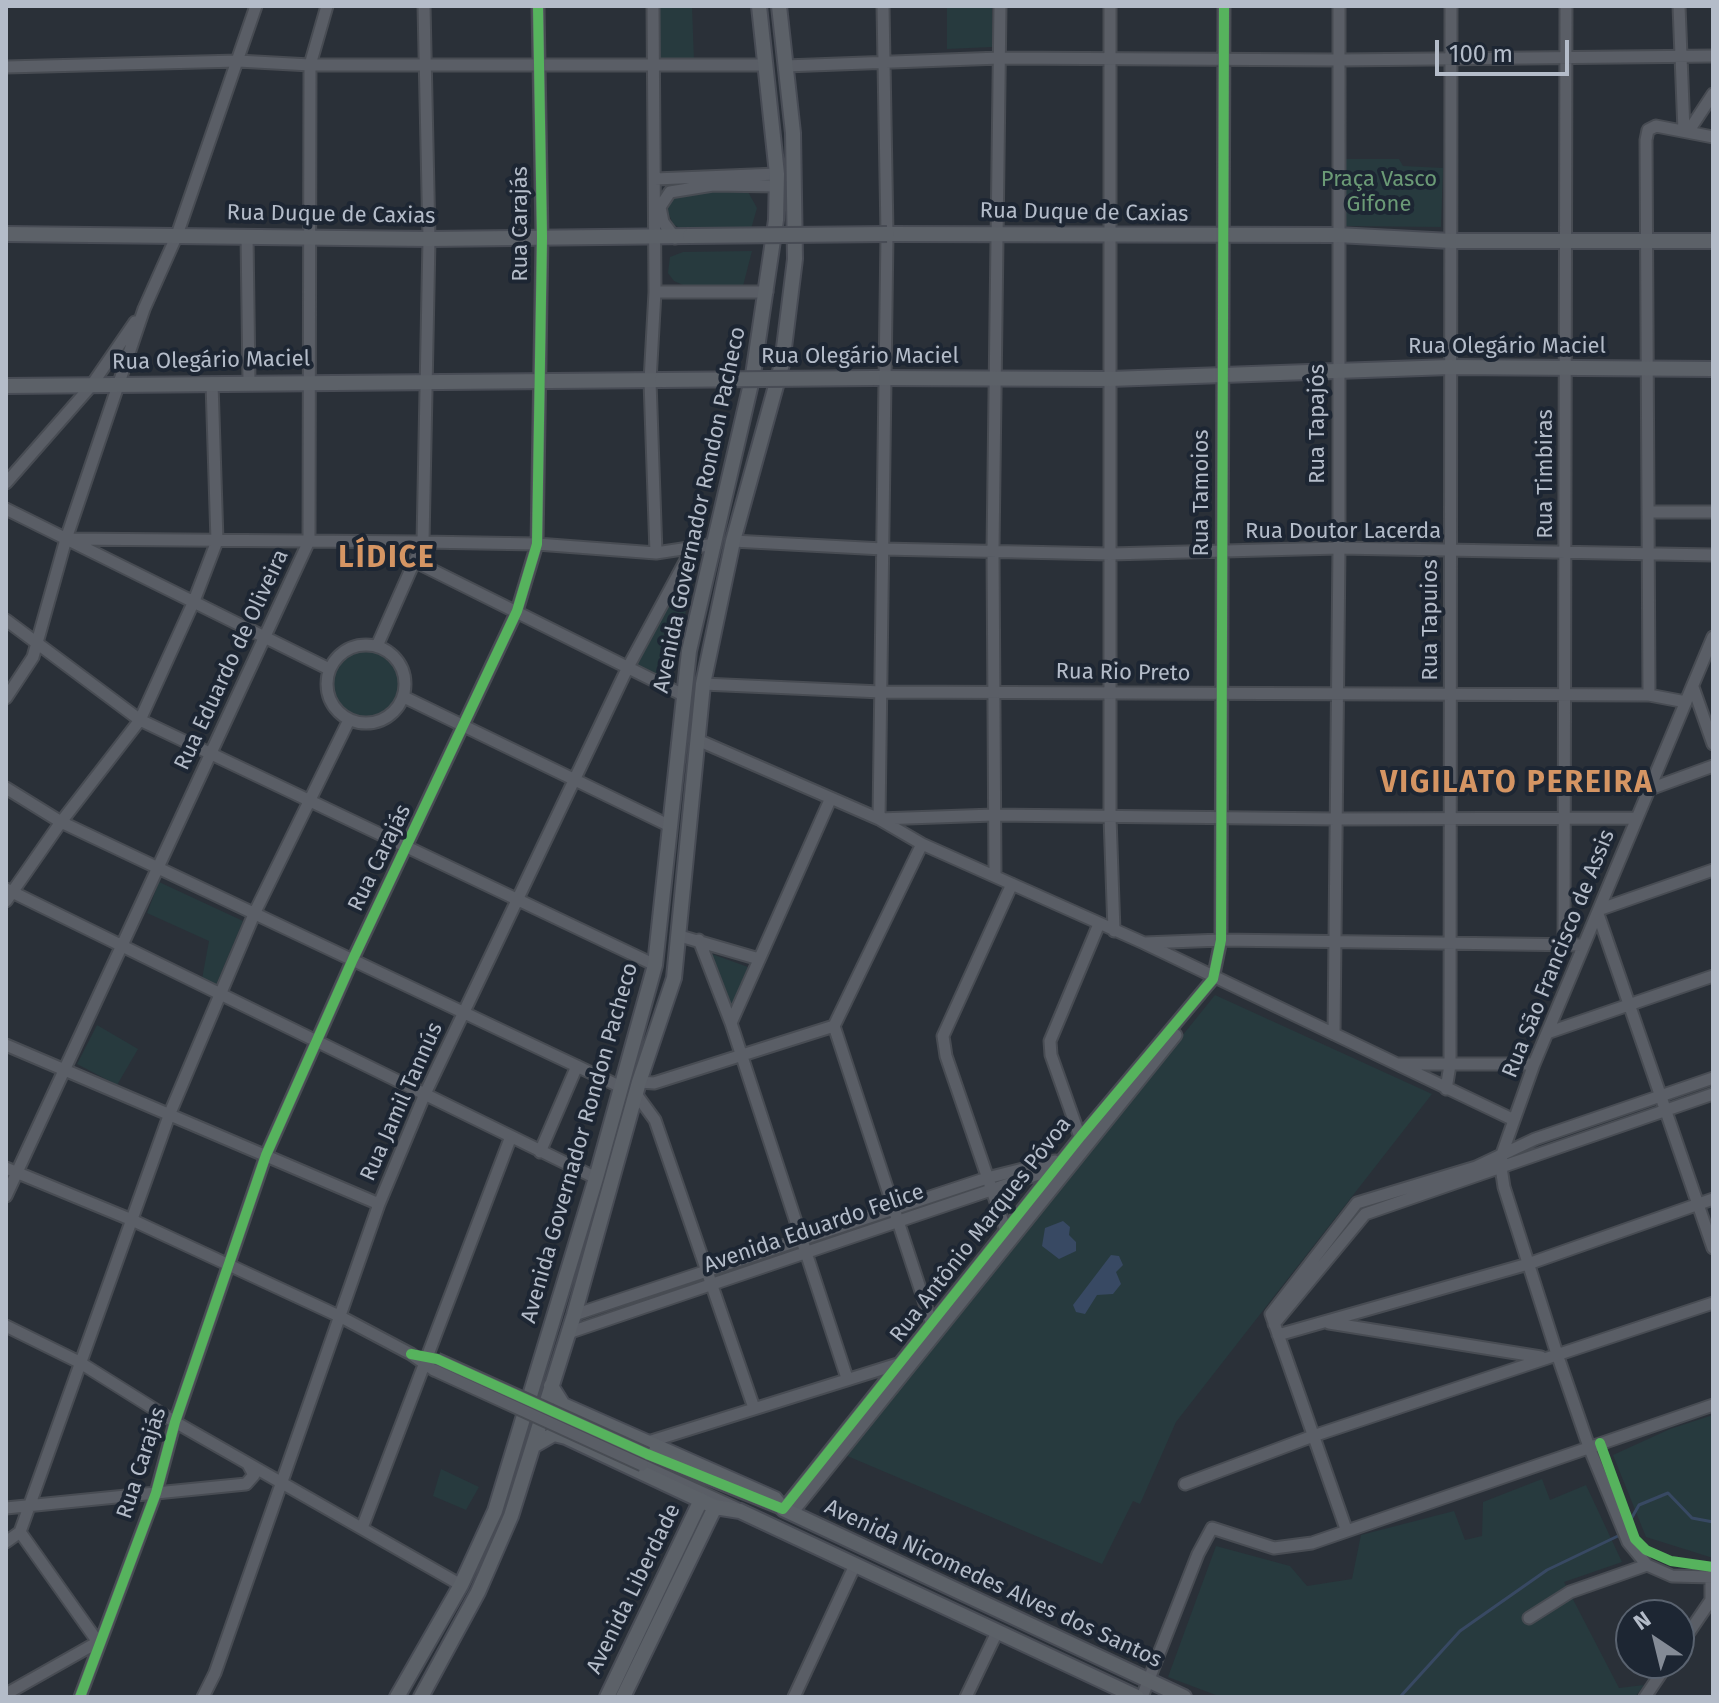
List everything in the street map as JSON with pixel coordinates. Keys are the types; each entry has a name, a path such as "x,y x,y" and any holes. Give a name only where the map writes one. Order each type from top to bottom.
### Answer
{"main road":[{"name":"Avenida Governador Rondon Pacheco","path":"397,1697 461,1585 495,1511 596,1178 655,965 689,651 753,375 767,292 777,180 759,6"},
{"name":"Avenida Governador Rondon Pacheco","path":"421,1697 478,1592 511,1516 574,1315 637,1088 674,978 700,741 703,684 733,541 782,364 795,259 793,133 779,6"},
{"name":"Rua Duque de Caxias","path":"6,234 429,239 997,233 1223,237 1337,235 1451,241 1713,241"},
{"name":"Rua Olegário Maciel","path":"6,386 309,381 539,383 878,378 1110,379 1450,367 1713,369"},
{"name":"Avenida Nicomedes Alves dos Santos","path":"551,1386 563,1405 596,1420 645,1454 775,1499 788,1511 1184,1697"},
{"path":"583,1445 578,1427 596,1420"},
{"name":"Avenida Nicomedes Alves dos Santos","path":"533,1446 557,1434 715,1507 740,1511 1139,1697"},
{"name":"Avenida Liberdade","path":"623,1697 635,1654 701,1500"},
{"name":"Avenida Liberdade","path":"607,1697 635,1654 715,1507"}],"street":[{"path":"6,698 29,668 66,539 144,309 177,235 256,6"},
{"name":"Rua Eduardo de Oliveira","path":"6,1196 11,1171 121,948 309,541 310,65 327,6"},
{"path":"377,646 423,542 429,239 424,6"},
{"name":"Rua Carajás","path":"80,1697 156,1493 175,1422 266,1155 353,959 408,848 517,611 537,544 542,237 538,6"},
{"path":"653,6 656,553"},
{"path":"879,819 883,549 878,378 887,234 883,6"},
{"path":"995,875 993,550 1000,6"},
{"path":"1110,6 1109,692 1114,931"},
{"name":"Rua Tamoios","path":"1216,980 1221,940 1224,6"},
{"name":"Rua Tapajós","path":"1334,1034 1339,548 1339,6"},
{"name":"Rua Tapuios","path":"1446,1089 1450,1065 1451,6"},
{"name":"Rua Timbiras","path":"1564,942 1566,6"},
{"path":"1679,6 1686,132"},
{"path":"785,66 1000,58 1340,60 1713,56"},
{"path":"6,67 238,61 310,65 538,66 655,62 765,65"},
{"path":"1686,132 1713,94"},
{"path":"1649,695 1646,140 1651,127 1713,137"},
{"path":"655,179 777,180"},
{"path":"683,237 663,222 660,207 670,192 777,180"},
{"path":"247,236 249,382"},
{"path":"655,292 767,292"},
{"path":"6,483 91,386 144,309"},
{"path":"212,383 217,541 194,601 140,720 8,895 317,1039 510,1139 596,1178"},
{"path":"6,509 329,669"},
{"path":"1648,512 1713,512"},
{"path":"66,539 537,544 656,553 715,544"},
{"name":"Rua Doutor Lacerda","path":"733,541 883,549 1110,554 1221,554 1339,548 1713,555"},
{"name":"Rua Jamil Tannús","path":"203,1697 215,1673 379,1204 424,1096 627,669 693,547"},
{"path":"416,562 683,695"},
{"path":"6,620 140,720 655,965"},
{"name":"Rua São Francisco de Assis","path":"1502,1161 1534,1064 1713,637"},
{"path":"354,646 377,646 399,662 406,679 404,697 397,708 375,722 349,720 332,704 327,681 329,669 335,659 354,646"},
{"path":"1700,671 1713,667"},
{"name":"Rua Rio Preto","path":"703,684 881,692 1451,697 1649,695 1686,702"},
{"path":"1693,687 1713,744"},
{"path":"404,697 463,729 670,826"},
{"path":"6,1542 20,1532 170,1113 255,912 308,798 349,720"},
{"path":"700,741 879,819 922,844 1144,943 1514,1120"},
{"path":"1650,789 1713,766"},
{"path":"6,788 61,822 621,1087"},
{"path":"731,1023 830,800"},
{"path":"879,819 994,815 1635,818"},
{"path":"922,844 834,1026 932,1325"},
{"path":"1713,870 1600,912 1713,1248"},
{"path":"1008,1237 946,1056 943,1036 1012,884"},
{"path":"1071,1160 1081,1136 1051,1055 1050,1041 1099,924"},
{"path":"680,936 759,959"},
{"path":"699,940 731,1023 847,1378"},
{"path":"1144,943 1221,940 1336,943 1449,941 1564,942 1583,945"},
{"path":"1547,1033 1713,976"},
{"name":"Rua Antônio Marques Póvoa","path":"1071,1160 1081,1136 1216,980"},
{"name":"Rua Antônio Marques Póvoa","path":"788,1511 901,1363 1008,1237 1216,980"},
{"path":"754,1408 655,1120 637,1088 834,1026"},
{"path":"6,1045 63,1066 379,1204"},
{"path":"1392,1064 1534,1064"},
{"path":"540,1152 577,1066"},
{"path":"1502,1161 1535,1139 1713,1078"},
{"path":"1274,1324 1365,1214 1389,1199 1476,1167 1538,1156 1713,1094"},
{"path":"362,1528 432,1363 510,1139"},
{"path":"1535,1139 1538,1156"},
{"name":"Avenida Eduardo Felice","path":"574,1315 895,1209 1071,1160"},
{"path":"1502,1161 1551,1356 1617,1521 1628,1542 1647,1565 1672,1576 1712,1577 1711,1600 1695,1624"},
{"name":"Avenida Nicomedes Alves dos Santos","path":"11,1171 132,1220 341,1317 411,1354 645,1454 740,1511"},
{"name":"Avenida Eduardo Felice","path":"568,1333 899,1221 989,1184"},
{"path":"1274,1324 1357,1203 1389,1199"},
{"path":"1323,1322 1528,1264 1713,1199"},
{"path":"1357,1203 1365,1214"},
{"name":"Rua Antônio Marques Póvoa","path":"788,1511 900,1378 1008,1237"},
{"path":"637,1294 641,1308"},
{"path":"1185,1484 1313,1436 1713,1303"},
{"path":"1274,1324 1323,1322 1501,1353 1551,1356"},
{"path":"1274,1324 1346,1529"},
{"path":"6,1326 79,1362 175,1422 461,1585"},
{"path":"645,1454 754,1408 847,1378 901,1363 900,1378"},
{"path":"1139,1697 1149,1681 1198,1554 1212,1528 1274,1548 1312,1543 1713,1405"},
{"path":"6,1508 246,1484 254,1475 247,1463"},
{"path":"6,1694 98,1642 20,1532"},
{"path":"794,1697 855,1565"},
{"path":"1529,1618 1570,1592 1647,1565"},
{"path":"966,1697 997,1632"},
{"path":"1645,1697 1657,1679"}],"green space":[{"path":"658,6 692,6 694,61 658,60"},
{"path":"947,6 992,6 992,47 947,49"},
{"name":"Praça Vasco Gifone","path":"1345,159 1399,159 1403,166 1443,168 1441,227 1344,226"},
{"path":"690,190 747,190 757,208 751,229 683,230 673,224 665,205 671,195"},
{"path":"752,251 743,286 683,285 674,281 668,273 670,257 683,252"},
{"path":"701,545 668,688 627,669 693,547"},
{"path":"359,646 373,646 387,652 398,663 404,684 401,699 393,711 373,722 359,722 345,716 334,705 328,691 328,677 334,663 345,652"},
{"path":"159,882 243,921 216,985 202,979 209,941 147,913"},
{"path":"709,953 748,967 732,1006"},
{"path":"1215,995 1432,1094 1176,1422 1140,1504 1133,1501 1102,1564 845,1455"},
{"path":"97,1025 138,1049 117,1085 77,1064"},
{"path":"1713,1415 1713,1558 1646,1537 1613,1455 1670,1429"},
{"path":"441,1469 479,1487 466,1510 433,1496"},
{"path":"1542,1479 1550,1500 1586,1485 1622,1562 1564,1582 1619,1688 1644,1685 1635,1697 1221,1697 1168,1677 1216,1546 1290,1566 1307,1586 1352,1579 1361,1535 1454,1511 1465,1540 1482,1536 1483,1502"}],"water":[{"path":"1063,1221 1070,1227 1069,1235 1076,1242 1076,1251 1059,1259 1042,1246 1045,1228"},
{"path":"1111,1255 1119,1256 1123,1265 1116,1272 1121,1284 1113,1294 1097,1295 1085,1314 1076,1312 1073,1305"}],"waterway":[{"path":"1627,1526 1639,1505 1668,1493 1692,1518 1713,1522"},
{"path":"1400,1697 1460,1631 1547,1570 1620,1535"}],"cycle path":[{"path":"80,1697 156,1493 175,1422 266,1155 353,959 517,611 537,544 542,237 538,6"},
{"path":"411,1354 437,1359 647,1454 783,1509 1081,1136 1213,979 1221,940 1224,6"},
{"path":"1600,1443 1635,1539 1646,1550 1671,1561 1713,1567"}],"district":[{"name":"LÍDICE","path":"387,559"},
{"name":"VIGILATO PEREIRA","path":"1517,784"}]}
